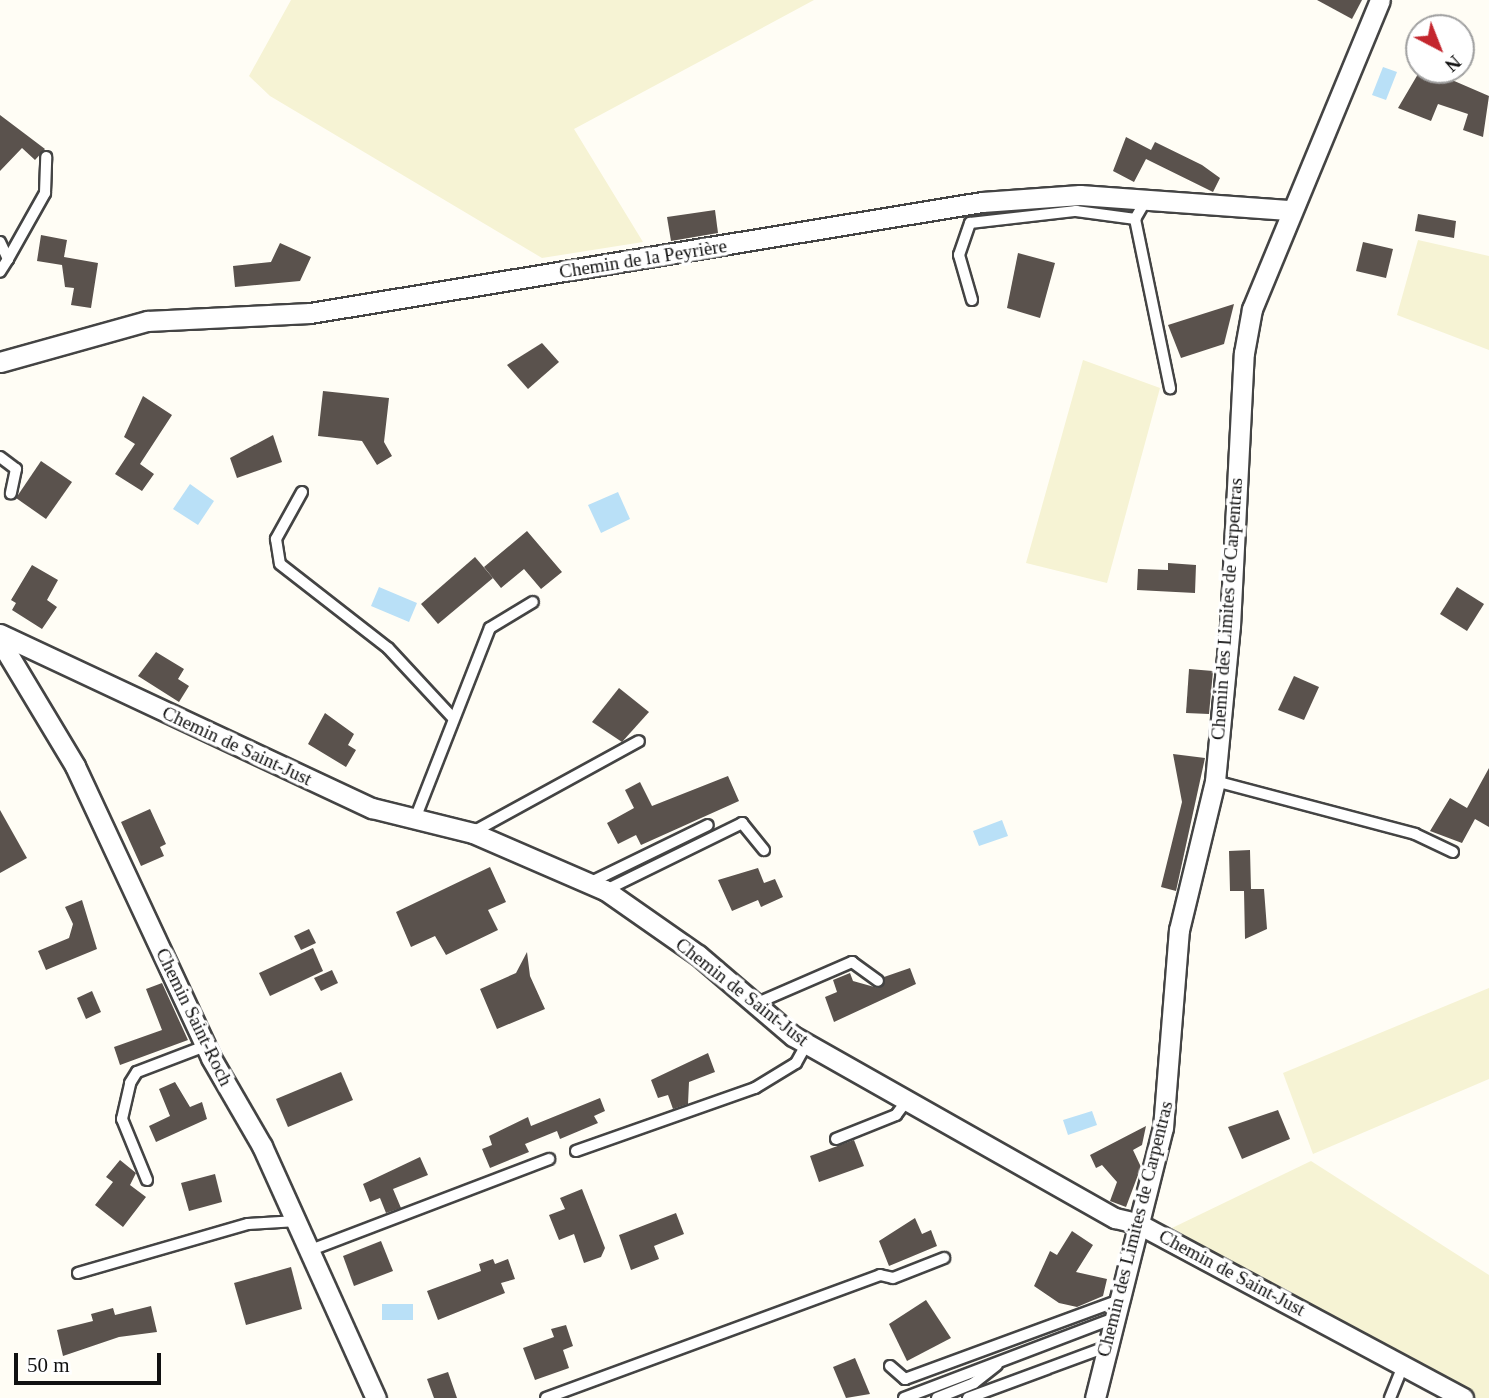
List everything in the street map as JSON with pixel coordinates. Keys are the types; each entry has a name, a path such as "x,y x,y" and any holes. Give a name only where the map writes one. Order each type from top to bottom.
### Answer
{"street":[{"name":"Chemin des Limites de Carpentras","path":"1095,1398 1114,1310 1163,1128 1186,885 1214,780 1230,626 1244,353 1252,309 1380,0"},
{"name":"Chemin de la Peyrière","path":"0,362 147,321 310,313 982,202 1080,195 1291,210"},
{"name":"Chemin de Saint-Just","path":"0,634 372,808 473,833 597,887 698,955 754,1004 807,1044 1115,1218 1137,1223 1404,1363 1463,1398"},
{"name":"Chemin Saint-Roch","path":"0,641 75,766 205,1046 298,1221 376,1398"}],"lane":[{"path":"0,272 46,193 46,157"},
{"path":"1147,199 1135,219 1170,388"},
{"path":"972,300 959,255 970,223 1076,211 1135,219"},
{"path":"0,242 8,259"},
{"path":"0,457 16,468 11,493"},
{"path":"302,492 276,539 280,564 388,648 453,718"},
{"path":"415,819 490,628 533,602"},
{"path":"473,833 639,741"},
{"path":"1214,780 1415,834 1453,852"},
{"path":"597,887 742,823 764,850"},
{"path":"597,887 708,825"},
{"path":"754,1004 852,962 878,981"},
{"path":"576,1151 755,1088 796,1062 807,1044"},
{"path":"147,1181 122,1119 130,1083 137,1072 205,1046"},
{"path":"836,1139 896,1115 908,1099"},
{"path":"311,1250 549,1159"},
{"path":"78,1273 248,1224 298,1221"},
{"path":"546,1398 880,1275 893,1278 944,1258"},
{"path":"904,1398 1003,1360 1114,1310"},
{"path":"890,1366 905,1379 1114,1310"},
{"path":"968,1398 1106,1347"},
{"path":"937,1398 975,1383 1003,1360"},
{"path":"1390,1398 1404,1363"}],"shaded area":[{"path":"291,0 814,0 574,129 643,242 542,258 270,96 249,76"},
{"path":"1418,240 1489,256 1489,350 1397,315"},
{"path":"1083,360 1160,388 1107,583 1026,563"},
{"path":"1489,988 1489,1079 1313,1154 1283,1073"},
{"path":"1311,1161 1489,1275 1489,1398 1476,1398 1172,1228"}],"water":[{"path":"1383,67 1397,72 1386,100 1372,95"},
{"path":"190,484 214,501 198,525 173,509"},
{"path":"618,492 630,519 601,533 588,505"},
{"path":"379,587 417,603 409,622 371,606"},
{"path":"1002,820 1008,836 979,846 973,831"},
{"path":"1092,1111 1097,1125 1068,1135 1063,1120"},
{"path":"382,1304 413,1304 413,1320 382,1320"}],"building":[{"path":"1317,0 1362,0 1352,19"},
{"path":"1412,84 1461,84 1489,96 1483,137 1463,130 1468,114 1438,104 1431,121 1398,108"},
{"path":"0,115 45,149 35,160 22,148 0,171"},
{"path":"1126,137 1151,150 1155,142 1202,165 1220,178 1213,192 1146,159 1134,182 1113,171"},
{"path":"715,210 718,233 671,241 667,217"},
{"path":"1418,214 1456,221 1454,238 1415,231"},
{"path":"41,235 67,240 64,257 98,263 91,308 71,305 74,288 65,287 62,265 37,261"},
{"path":"1363,242 1393,249 1386,278 1356,271"},
{"path":"280,243 311,257 300,281 235,287 233,266 271,262"},
{"path":"1018,253 1055,263 1040,318 1007,308"},
{"path":"1234,304 1224,344 1181,358 1168,325"},
{"path":"542,343 559,362 528,389 507,365"},
{"path":"323,391 389,398 384,442 392,456 377,465 362,441 318,436"},
{"path":"143,396 172,415 140,464 154,474 142,491 115,474 135,444 124,437"},
{"path":"273,435 282,462 237,478 230,458"},
{"path":"41,461 72,482 46,519 16,498"},
{"path":"527,531 562,572 541,589 524,569 501,588 484,567"},
{"path":"475,557 493,578 438,624 421,604"},
{"path":"1168,563 1196,565 1195,593 1137,590 1138,569 1168,570"},
{"path":"32,565 58,580 47,600 57,607 42,629 12,610 16,603 11,600"},
{"path":"1457,587 1484,604 1467,631 1440,614"},
{"path":"156,652 184,669 178,679 189,686 179,702 138,676"},
{"path":"1189,669 1213,671 1209,714 1186,713"},
{"path":"1294,676 1319,687 1304,720 1278,710"},
{"path":"619,688 649,712 622,742 592,722"},
{"path":"325,713 354,734 348,745 356,750 346,767 308,744"},
{"path":"1173,754 1205,758 1176,891 1161,887 1182,802"},
{"path":"1489,768 1489,827 1475,819 1462,843 1430,831 1450,798 1467,808"},
{"path":"728,776 739,801 641,845 636,835 618,844 607,823 634,808 625,790 640,782 652,806"},
{"path":"150,809 166,844 160,847 164,856 141,866 121,822"},
{"path":"0,810 27,858 0,873"},
{"path":"1250,850 1251,889 1264,889 1267,929 1245,939 1244,891 1230,891 1229,851"},
{"path":"490,867 506,902 488,910 498,930 446,955 435,936 411,947 396,912"},
{"path":"758,868 764,883 775,879 783,897 761,907 758,900 732,911 718,880"},
{"path":"82,900 97,949 46,970 38,951 69,938 73,924 65,907"},
{"path":"309,929 316,943 301,950 294,936"},
{"path":"313,948 323,971 270,996 259,973"},
{"path":"527,952 530,976 545,1009 497,1029 480,989 516,973"},
{"path":"910,968 916,984 834,1022 825,997 837,992 833,980 850,973 853,981 878,988 884,977"},
{"path":"332,970 338,983 321,991 314,978"},
{"path":"162,983 188,1040 120,1065 114,1047 162,1030 146,989"},
{"path":"92,991 101,1012 86,1019 77,998"},
{"path":"708,1053 715,1072 689,1082 688,1104 673,1109 668,1095 658,1098 651,1080"},
{"path":"341,1072 353,1100 288,1127 276,1099"},
{"path":"175,1082 190,1107 202,1102 207,1119 156,1142 149,1126 170,1116 159,1089"},
{"path":"600,1098 605,1111 594,1116 598,1123 560,1139 557,1131 525,1144 529,1152 490,1168 482,1149 492,1145 489,1136 528,1117 531,1126"},
{"path":"1278,1110 1290,1139 1242,1159 1228,1127"},
{"path":"1146,1126 1142,1145 1133,1150 1141,1167 1126,1207 1110,1201 1117,1182 1102,1165 1096,1168 1090,1155"},
{"path":"854,1140 864,1166 819,1182 810,1156"},
{"path":"420,1157 428,1175 393,1189 401,1208 386,1213 380,1198 370,1202 363,1184"},
{"path":"120,1160 136,1173 130,1185 146,1197 123,1227 95,1205 113,1182 106,1177"},
{"path":"215,1174 222,1202 189,1211 181,1183"},
{"path":"582,1189 605,1248 601,1257 584,1263 574,1234 559,1240 549,1215 565,1209 560,1198"},
{"path":"676,1213 684,1234 654,1246 659,1259 631,1270 619,1235"},
{"path":"915,1218 922,1234 931,1230 937,1246 889,1266 879,1241"},
{"path":"1072,1231 1093,1245 1076,1272 1107,1279 1103,1296 1077,1307 1059,1303 1034,1286 1050,1251 1057,1255"},
{"path":"381,1241 393,1271 354,1286 343,1256"},
{"path":"493,1259 495,1264 508,1259 515,1279 501,1283 505,1293 438,1320 427,1291 481,1271 479,1264"},
{"path":"291,1267 302,1309 246,1325 234,1283"},
{"path":"926,1300 951,1338 907,1361 889,1324"},
{"path":"151,1306 157,1332 119,1337 63,1356 57,1330 93,1321 91,1314 113,1308 115,1315"},
{"path":"566,1325 573,1346 563,1350 569,1368 535,1380 523,1348 554,1337 551,1329"},
{"path":"855,1358 870,1394 846,1398 833,1367"},
{"path":"448,1372 457,1398 434,1398 427,1379"}]}
